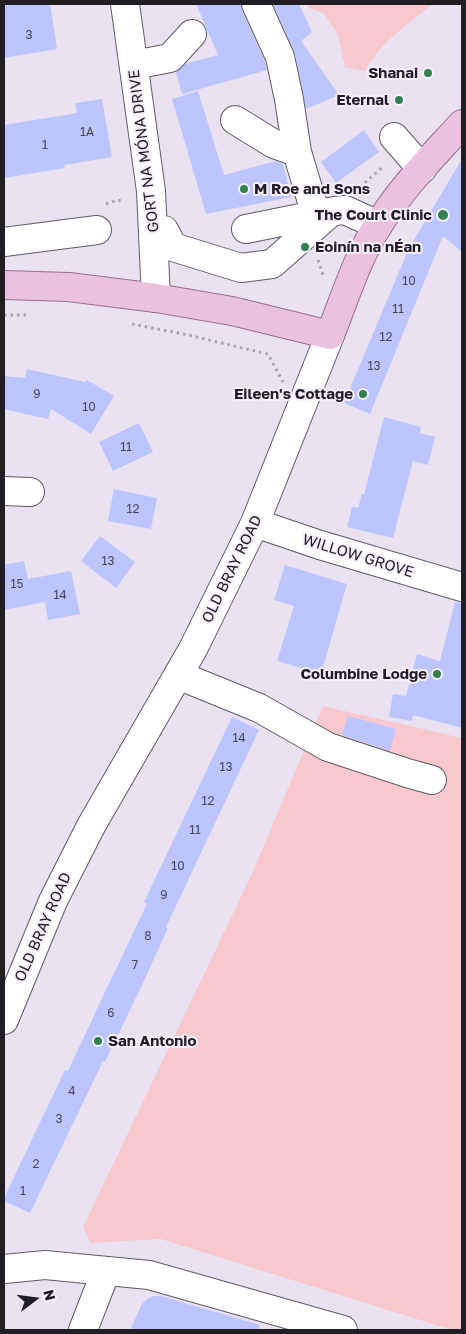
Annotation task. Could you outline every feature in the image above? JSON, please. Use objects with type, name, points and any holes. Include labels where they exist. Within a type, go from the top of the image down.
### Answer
[{"type":"main road","name":"OLD BRAY ROAD","points":[[330,336],[361,260],[378,225],[397,198],[462,124]]},
{"type":"main road","points":[[4,285],[69,287],[156,298],[232,311],[330,336]]},
{"type":"street","name":"GORT NA MÓNA DRIVE","points":[[126,4],[151,191],[156,298]]},
{"type":"street","points":[[256,4],[280,57],[290,99],[297,152],[323,213]]},
{"type":"street","points":[[134,65],[170,58],[192,34]]},
{"type":"street","points":[[235,120],[274,144],[297,152]]},
{"type":"street","points":[[399,143],[422,168]]},
{"type":"street","points":[[246,229],[345,210],[378,225]]},
{"type":"street","points":[[164,230],[173,248],[240,268],[272,264],[323,213]]},
{"type":"street","points":[[4,242],[97,230]]},
{"type":"street","name":"OLD BRAY ROAD","points":[[4,1020],[57,893],[91,826],[178,675],[255,523],[330,336]]},
{"type":"street","points":[[4,491],[30,492]]},
{"type":"street","name":"WILLOW GROVE","points":[[255,523],[320,545],[462,587]]},
{"type":"street","points":[[178,675],[259,708],[328,747],[432,780]]},
{"type":"street","points":[[4,1269],[45,1265],[150,1275],[344,1330]]},
{"type":"street","points":[[82,1330],[106,1271]]},
{"type":"path","points":[[323,213],[399,143]]},
{"type":"path","points":[[4,315],[35,315]]},
{"type":"path","points":[[130,324],[188,335],[268,354],[285,387]]},
{"type":"shaded area","points":[[308,4],[432,4],[378,51],[365,71],[345,67],[338,35],[324,13],[309,8]]},
{"type":"shaded area","points":[[323,706],[462,738],[462,1330],[452,1330],[161,1239],[91,1243],[83,1227],[250,878]]},
{"type":"building","points":[[4,4],[50,4],[57,49],[4,58]]},
{"type":"building","points":[[196,4],[241,4],[267,70],[182,94],[176,72],[185,64],[218,55]]},
{"type":"building","points":[[273,4],[299,4],[312,32],[301,41],[339,95],[306,109],[295,54]]},
{"type":"building","points":[[198,91],[224,175],[276,161],[283,164],[291,197],[206,214],[172,99]]},
{"type":"building","points":[[102,99],[112,157],[64,165],[65,168],[4,178],[4,125],[77,113],[75,103]]},
{"type":"building","points":[[364,130],[379,152],[336,183],[321,162]]},
{"type":"building","points":[[462,159],[462,252],[443,236],[370,414],[344,403],[408,250]]},
{"type":"building","points":[[27,369],[85,382],[87,380],[114,396],[91,434],[51,409],[48,419],[4,409],[4,376],[25,378]]},
{"type":"building","points":[[384,417],[421,427],[420,433],[435,437],[428,465],[413,461],[393,538],[347,527],[352,507],[358,508],[362,494],[364,494]]},
{"type":"building","points":[[139,423],[153,452],[113,471],[99,442]]},
{"type":"building","points":[[114,489],[157,498],[151,529],[108,521]]},
{"type":"building","points":[[100,536],[135,562],[116,588],[81,561]]},
{"type":"building","points":[[24,561],[28,579],[71,571],[80,614],[48,620],[45,602],[4,610],[4,565]]},
{"type":"building","points":[[285,565],[347,584],[321,674],[277,661],[294,606],[274,600]]},
{"type":"building","name":"Columbine Lodge","points":[[455,602],[462,603],[462,728],[413,715],[412,721],[389,717],[393,694],[406,696],[417,654],[440,661]]},
{"type":"building","points":[[348,716],[396,729],[390,751],[342,735]]},
{"type":"building","points":[[232,717],[259,730],[166,927],[168,928],[142,985],[30,1213],[4,1201],[4,1198],[65,1070],[68,1071],[147,904],[144,902]]},
{"type":"building","points":[[154,1296],[161,1296],[260,1325],[259,1330],[130,1330],[142,1304]]},
{"type":"place","name":"Shanai","points":[[428,73]]},
{"type":"place","name":"Eternal","points":[[399,100]]},
{"type":"place","name":"M Roe and Sons","points":[[244,189]]},
{"type":"place","name":"The Court Clinic","points":[[443,215]]},
{"type":"place","name":"Eoinín na nÉan","points":[[305,247]]},
{"type":"place","name":"Eileen's Cottage","points":[[363,394]]},
{"type":"place","name":"Columbine Lodge","points":[[437,674]]},
{"type":"place","name":"San Antonio","points":[[98,1041]]}]
